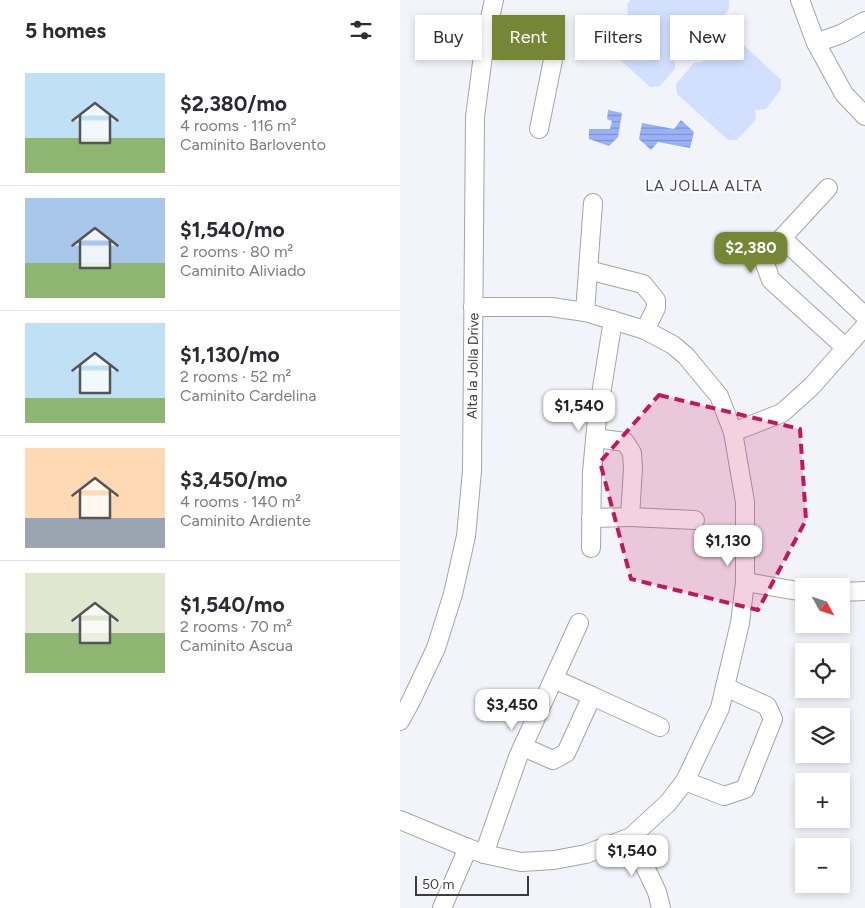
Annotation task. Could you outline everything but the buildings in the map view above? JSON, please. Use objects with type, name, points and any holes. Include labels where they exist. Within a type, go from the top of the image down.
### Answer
[{"type":"street","name":"Alta la Jolla Drive","points":[[400,721],[436,648],[453,594],[466,536],[472,471],[475,117],[485,40],[494,0]]},
{"type":"street","points":[[800,0],[816,43],[844,94],[865,116]]},
{"type":"street","points":[[816,43],[841,34],[865,21]]},
{"type":"street","points":[[539,129],[553,60]]},
{"type":"street","points":[[828,188],[769,252],[765,264],[771,280],[846,348]]},
{"type":"street","points":[[585,312],[593,203]]},
{"type":"street","points":[[782,238],[865,316]]},
{"type":"street","points":[[588,270],[643,284],[656,300],[656,308],[645,330]]},
{"type":"street","points":[[400,820],[476,851],[521,862],[554,860],[586,854],[631,837],[668,803],[685,781],[720,708],[740,623],[745,582],[745,502],[733,432],[719,396],[686,356],[673,345],[645,330],[585,312],[551,307],[473,307]]},
{"type":"street","points":[[590,548],[592,472],[597,419],[614,320]]},
{"type":"street","points":[[733,432],[782,413],[812,386],[865,326]]},
{"type":"street","points":[[595,438],[625,442],[632,453],[630,517]]},
{"type":"street","points":[[591,518],[630,517],[695,520]]},
{"type":"street","points":[[745,582],[795,590]]},
{"type":"street","points":[[850,592],[865,591]]},
{"type":"street","points":[[442,908],[476,851],[579,623]]},
{"type":"street","points":[[554,679],[660,727]]},
{"type":"street","points":[[685,781],[724,796],[745,789],[773,719],[767,706],[725,686]]},
{"type":"street","points":[[523,746],[554,760],[566,753],[592,696]]},
{"type":"street","points":[[631,837],[657,892],[661,908]]},
{"type":"highlighted area","points":[[659,395],[800,429],[806,520],[758,610],[631,579],[600,462]]},
{"type":"shaded area","points":[[631,0],[729,0],[729,9],[724,15],[670,15],[670,60],[675,60],[675,69],[660,86],[650,87],[621,60],[660,60],[660,15],[628,15],[627,4]]},
{"type":"shaded area","points":[[744,45],[781,80],[781,89],[766,109],[755,110],[756,119],[737,140],[728,140],[677,94],[676,84],[694,63],[703,62],[703,60],[744,60]]},
{"type":"water","points":[[608,110],[622,113],[618,137],[609,146],[589,139],[589,129],[610,129],[612,121],[607,119]]},
{"type":"water","points":[[681,120],[694,132],[690,148],[658,142],[651,150],[639,139],[642,123],[674,129]]},
{"type":"district","name":"LA JOLLA ALTA","points":[[704,186]]}]
